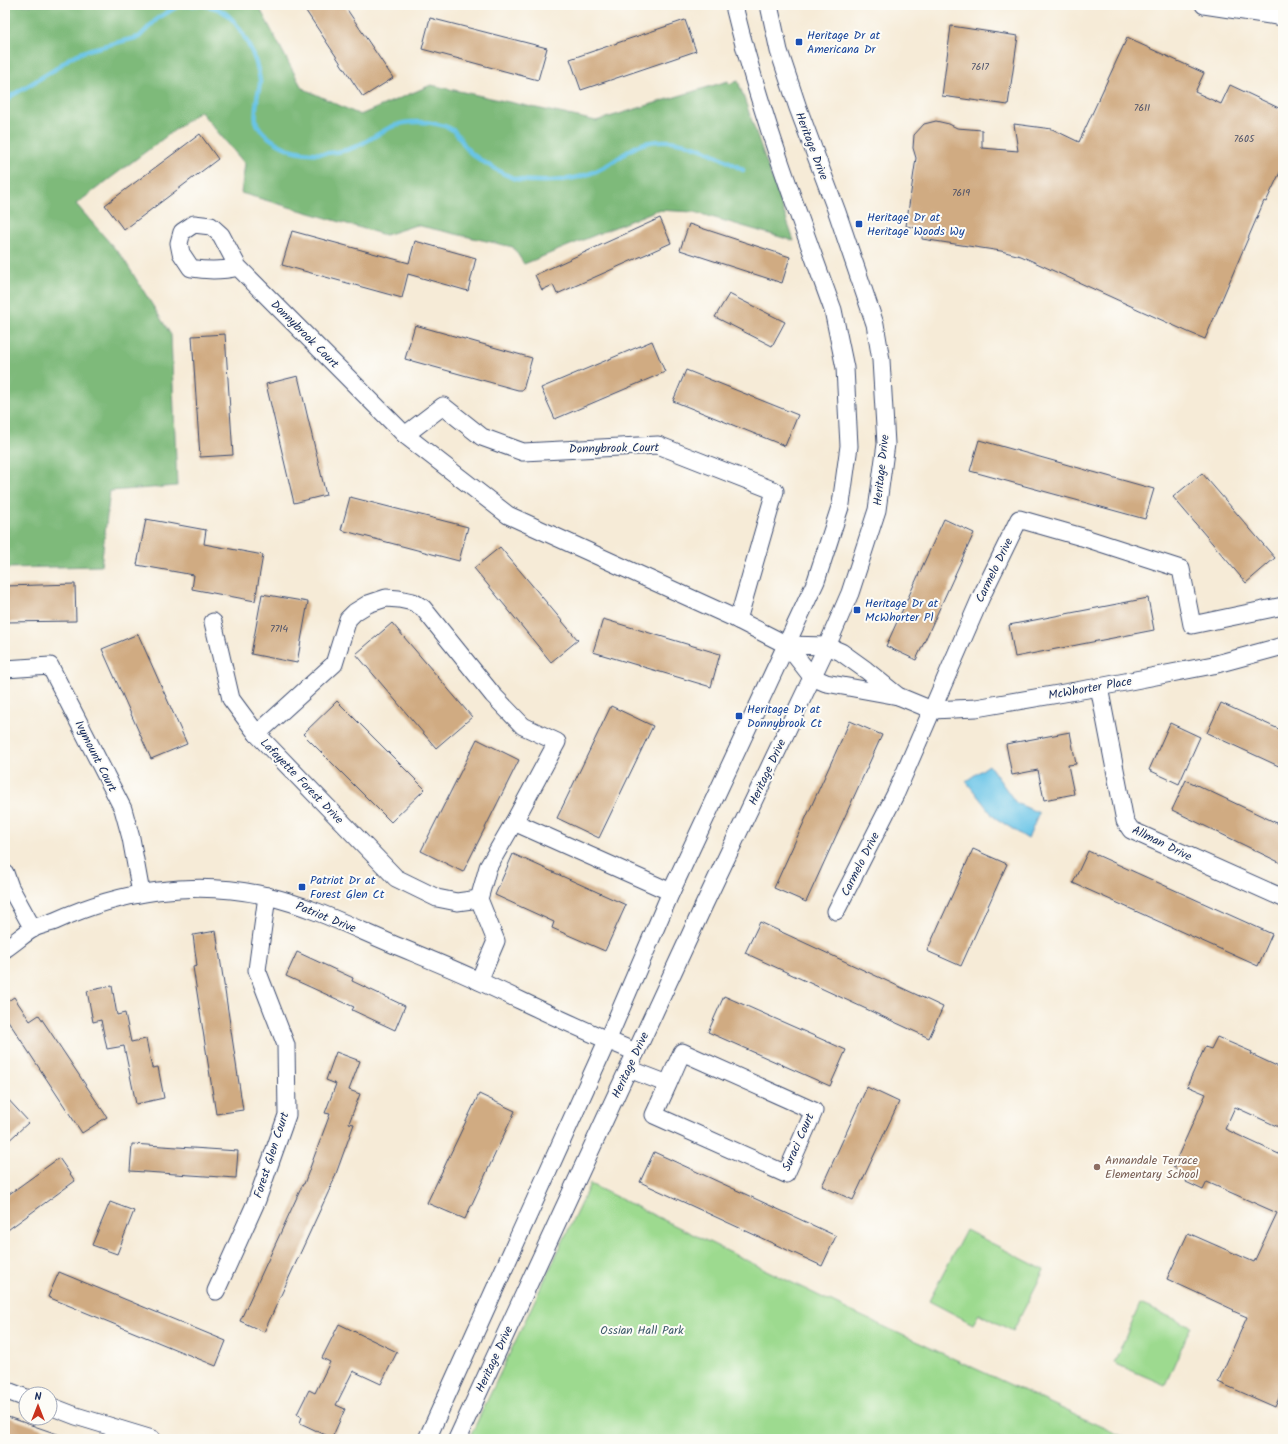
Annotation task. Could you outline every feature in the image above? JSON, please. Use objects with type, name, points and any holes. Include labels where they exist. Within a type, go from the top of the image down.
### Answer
[{"type":"street","points":[[725,5],[742,40]]},
{"type":"street","points":[[428,1439],[607,1041],[671,892],[816,581],[841,504],[849,446],[844,368],[833,310],[768,128],[742,40],[735,5]]},
{"type":"street","name":"Heritage Drive","points":[[457,1439],[636,1052],[827,646],[850,593],[877,510],[886,444],[881,360],[875,324],[779,51],[769,5]]},
{"type":"street","points":[[1204,5],[1283,17]]},
{"type":"street","name":"Donnybrook Court","points":[[238,267],[405,435],[508,515],[738,620],[787,645]]},
{"type":"street","name":"Donnybrook Court","points":[[405,435],[443,406],[482,437],[524,452],[658,445],[775,491],[738,620]]},
{"type":"street","name":"Carmelo Drive","points":[[836,912],[896,793],[981,597],[1019,520],[1082,537],[1181,569],[1192,626],[1283,606]]},
{"type":"street","name":"Lafayette Forest Drive","points":[[386,598],[413,602],[423,608],[494,695],[524,726],[557,742],[514,822],[488,867],[479,899],[457,902],[437,898],[396,878],[257,734],[334,664],[348,619],[355,612],[368,604],[386,598]]},
{"type":"street","points":[[213,622],[231,699],[257,734]]},
{"type":"street","points":[[787,645],[812,677]]},
{"type":"street","name":"McWhorter Place","points":[[787,645],[827,646],[841,652],[898,696]]},
{"type":"street","name":"McWhorter Place","points":[[812,677],[826,683],[898,696],[932,710],[976,708],[1213,665],[1283,646]]},
{"type":"street","name":"Ivymount Court","points":[[5,670],[50,666],[124,809],[141,893]]},
{"type":"street","name":"Allman Drive","points":[[1099,686],[1125,821],[1131,830],[1283,898]]},
{"type":"street","points":[[514,822],[671,892]]},
{"type":"street","points":[[7,883],[33,929]]},
{"type":"street","name":"Patriot Drive","points":[[5,949],[33,929],[75,911],[105,901],[141,893],[171,889],[205,888],[238,890],[267,896],[302,906],[479,981],[607,1041],[636,1052]]},
{"type":"street","name":"Forest Glen Court","points":[[216,1292],[257,1200],[287,1115],[286,1045],[258,970],[267,896]]},
{"type":"street","points":[[479,899],[496,941],[479,981]]},
{"type":"street","name":"Suraci Court","points":[[682,1052],[814,1111],[786,1174],[654,1115],[668,1084],[682,1052]]},
{"type":"street","points":[[629,1068],[668,1084]]},
{"type":"street","points":[[5,1390],[18,1395]]},
{"type":"street","points":[[58,1409],[152,1439]]},
{"type":"green space","points":[[5,5],[258,5],[302,88],[360,115],[431,85],[596,121],[728,81],[729,84],[738,81],[794,241],[694,212],[657,210],[524,264],[513,247],[416,225],[385,235],[241,193],[245,164],[200,111],[76,204],[123,258],[171,335],[177,486],[110,491],[101,566],[5,568]]},
{"type":"green space","name":"Ossian Hall Park","points":[[590,1184],[846,1309],[1128,1439],[469,1439]]},
{"type":"green space","points":[[966,1230],[1044,1270],[1013,1331],[979,1314],[973,1324],[929,1301]]},
{"type":"green space","points":[[1140,1304],[1191,1326],[1165,1385],[1114,1363]]},
{"type":"water","points":[[989,765],[1016,803],[1039,813],[1028,839],[994,817],[966,781]]},
{"type":"building","points":[[302,5],[344,5],[393,78],[363,97]]},
{"type":"building","points":[[430,18],[547,48],[538,80],[422,49]]},
{"type":"building","points":[[685,20],[696,51],[581,90],[570,59]]},
{"type":"building","points":[[951,26],[1018,36],[1008,105],[942,96]]},
{"type":"building","points":[[1127,38],[1204,73],[1195,92],[1221,104],[1230,85],[1283,110],[1283,166],[1266,202],[1264,201],[1205,339],[1021,256],[1001,251],[922,239],[922,229],[906,226],[916,158],[913,148],[914,135],[924,124],[936,121],[949,124],[957,128],[982,130],[982,148],[1018,151],[1014,124],[1052,129],[1079,142]]},
{"type":"building","points":[[200,134],[218,159],[124,230],[105,205]]},
{"type":"building","points":[[660,218],[671,243],[557,294],[553,285],[542,290],[535,275]]},
{"type":"building","points":[[689,224],[790,257],[782,283],[680,250]]},
{"type":"building","points":[[292,231],[409,263],[415,241],[476,258],[468,291],[408,274],[402,298],[282,265]]},
{"type":"building","points":[[729,294],[785,322],[772,346],[715,317]]},
{"type":"building","points":[[415,325],[532,358],[523,390],[518,390],[405,359]]},
{"type":"building","points":[[225,334],[233,455],[200,457],[192,336]]},
{"type":"building","points":[[652,341],[665,372],[555,419],[541,388]]},
{"type":"building","points":[[686,370],[798,415],[785,446],[673,401]]},
{"type":"building","points":[[298,376],[326,495],[294,503],[266,384]]},
{"type":"building","points":[[979,440],[1154,489],[1145,519],[970,471]]},
{"type":"building","points":[[1202,473],[1275,558],[1246,583],[1173,497]]},
{"type":"building","points":[[350,497],[468,527],[459,561],[341,530]]},
{"type":"building","points":[[146,519],[206,530],[204,544],[263,555],[255,601],[192,589],[194,575],[137,565]]},
{"type":"building","points":[[944,519],[974,533],[916,660],[886,646]]},
{"type":"building","points":[[500,547],[578,640],[551,662],[474,568]]},
{"type":"building","points":[[75,584],[76,621],[5,622],[5,586]]},
{"type":"building","points":[[262,594],[308,602],[297,663],[251,654]]},
{"type":"building","points":[[1148,598],[1154,630],[1015,657],[1009,625]]},
{"type":"building","points":[[603,619],[720,654],[711,687],[593,652]]},
{"type":"building","points":[[392,623],[472,717],[436,748],[356,654]]},
{"type":"building","points":[[138,634],[187,744],[151,759],[102,649]]},
{"type":"building","points":[[337,701],[425,789],[391,822],[303,734]]},
{"type":"building","points":[[1221,703],[1283,731],[1283,768],[1207,733]]},
{"type":"building","points":[[611,706],[653,726],[599,838],[557,818]]},
{"type":"building","points":[[850,721],[882,735],[806,902],[774,888]]},
{"type":"building","points":[[1170,723],[1200,737],[1179,784],[1149,770]]},
{"type":"building","points":[[1070,732],[1076,764],[1068,765],[1074,794],[1044,800],[1038,770],[1012,775],[1006,744]]},
{"type":"building","points":[[477,739],[519,760],[463,872],[421,851]]},
{"type":"building","points":[[1186,780],[1283,826],[1283,864],[1172,810]]},
{"type":"building","points":[[973,849],[1007,864],[961,966],[927,951]]},
{"type":"building","points":[[1088,851],[1272,934],[1258,966],[1073,883]]},
{"type":"building","points":[[513,854],[626,905],[605,951],[552,928],[554,922],[495,895]]},
{"type":"building","points":[[760,922],[943,1007],[929,1038],[745,953]]},
{"type":"building","points":[[216,931],[243,1110],[216,1114],[193,967],[197,966],[193,935]]},
{"type":"building","points":[[297,952],[353,978],[352,981],[405,1006],[395,1030],[352,1010],[354,1007],[286,976]]},
{"type":"building","points":[[112,986],[117,1015],[125,1013],[131,1042],[146,1039],[152,1068],[158,1067],[164,1098],[136,1104],[124,1046],[107,1049],[101,1020],[93,1022],[87,991]]},
{"type":"building","points":[[724,996],[846,1050],[830,1086],[708,1032]]},
{"type":"building","points":[[14,997],[30,1021],[39,1015],[107,1117],[82,1133],[5,1016],[5,1003]]},
{"type":"building","points":[[1217,1037],[1252,1052],[1251,1054],[1283,1069],[1283,1129],[1235,1107],[1225,1129],[1283,1156],[1283,1389],[1275,1407],[1218,1382],[1247,1317],[1167,1279],[1188,1233],[1254,1262],[1277,1213],[1207,1182],[1203,1190],[1186,1182],[1189,1175],[1173,1167],[1206,1094],[1187,1086],[1205,1047],[1211,1049]]},
{"type":"building","points":[[336,1052],[360,1061],[349,1090],[360,1094],[349,1123],[354,1124],[333,1182],[264,1332],[240,1321],[304,1184],[330,1114],[325,1113],[336,1084],[326,1080]]},
{"type":"building","points":[[867,1087],[899,1102],[853,1200],[822,1186]]},
{"type":"building","points":[[479,1094],[515,1111],[465,1219],[427,1203]]},
{"type":"building","points":[[5,1096],[29,1122],[5,1144]]},
{"type":"building","points":[[132,1144],[238,1151],[236,1178],[130,1171]]},
{"type":"building","points":[[654,1152],[836,1236],[822,1266],[640,1182]]},
{"type":"building","points":[[59,1158],[75,1181],[5,1232],[5,1197]]},
{"type":"building","points":[[110,1202],[134,1211],[117,1254],[92,1245]]},
{"type":"building","points":[[59,1272],[226,1341],[216,1366],[48,1297]]},
{"type":"building","points":[[339,1324],[397,1352],[381,1384],[353,1371],[336,1405],[345,1409],[332,1438],[300,1423],[302,1417],[297,1414],[309,1390],[315,1393],[330,1362],[322,1358]]},
{"type":"building","points":[[5,1416],[18,1420],[18,1426],[34,1426],[66,1437],[66,1439],[5,1439]]},
{"type":"waterway","points":[[5,104],[11,96],[54,70],[71,57],[88,50],[139,37],[158,18],[178,6],[196,5]]},
{"type":"waterway","points":[[200,5],[213,7],[220,10],[227,15],[241,31],[255,61],[260,80],[257,98],[256,121],[265,134],[280,145],[289,149],[307,153],[337,152],[355,147],[396,125],[411,122],[424,122],[448,127],[457,135],[469,152],[507,175],[522,180],[554,181],[580,177],[597,171],[637,146],[655,141],[668,141],[695,146],[708,151],[743,170]]},
{"type":"place","name":"Heritage Dr at Americana Dr","points":[[799,42]]},
{"type":"place","name":"Heritage Dr at Heritage Woods Wy","points":[[859,224]]},
{"type":"place","name":"Heritage Dr at McWhorter Pl","points":[[857,610]]},
{"type":"place","name":"Heritage Dr at Donnybrook Ct","points":[[739,716]]},
{"type":"place","name":"Patriot Dr at Forest Glen Ct","points":[[302,887]]},
{"type":"place","name":"Annandale Terrace Elementary School","points":[[1097,1167]]}]
